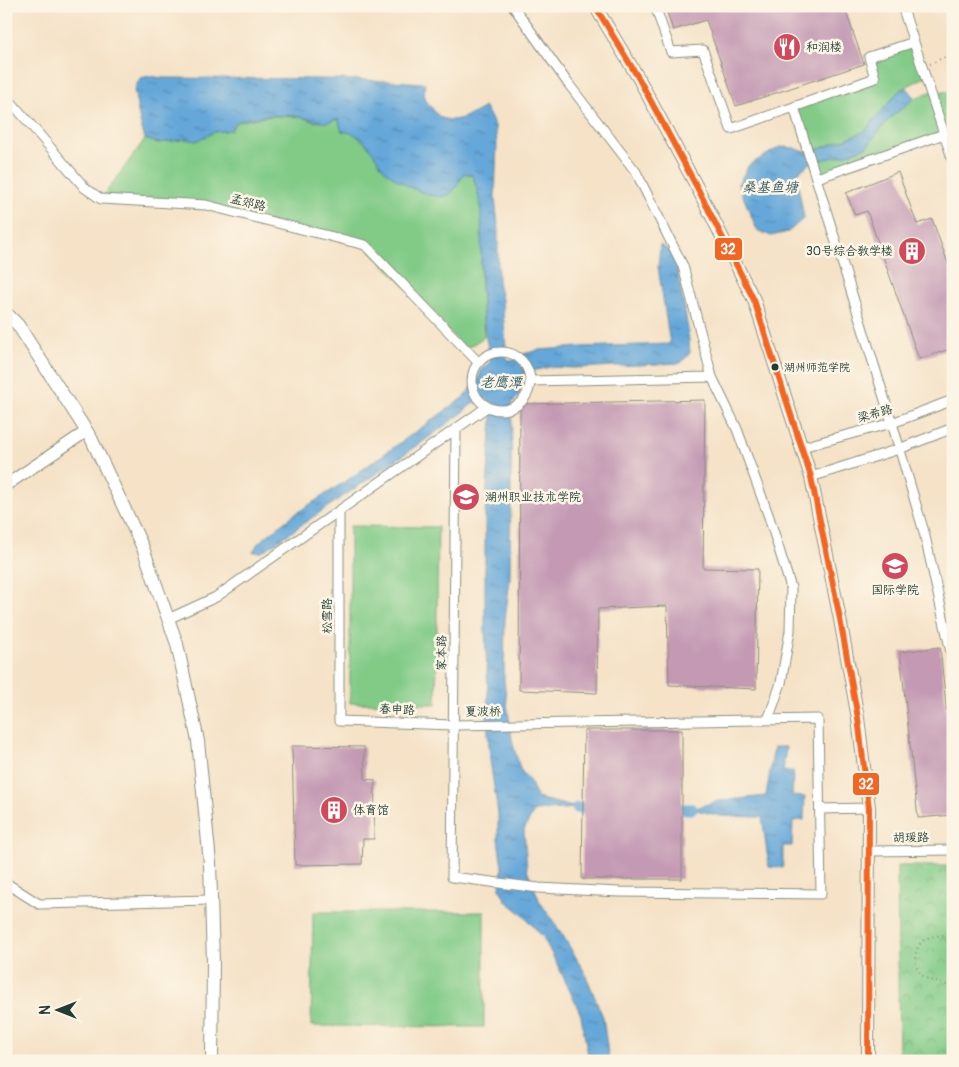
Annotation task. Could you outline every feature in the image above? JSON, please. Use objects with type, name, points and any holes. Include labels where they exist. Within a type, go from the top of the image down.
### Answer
[{"type":"main road","points":[[595,6],[644,88],[754,300],[811,477],[855,700],[869,808],[868,1061]]},
{"type":"main road","points":[[6,313],[18,325],[87,431],[144,548],[177,644],[198,741],[210,863],[213,963],[212,1061]]},
{"type":"street","points":[[513,6],[567,82],[636,172],[683,266],[712,377],[737,429],[769,517],[791,588],[790,631],[781,683],[768,720]]},
{"type":"street","points":[[655,6],[671,52],[703,50],[731,129],[875,78],[869,57],[914,42]]},
{"type":"street","points":[[902,6],[953,161]]},
{"type":"street","name":"孟郊路","points":[[6,96],[85,188],[101,199],[206,205],[365,245],[478,362]]},
{"type":"street","points":[[794,107],[924,532],[953,662]]},
{"type":"street","points":[[817,178],[944,134]]},
{"type":"street","points":[[499,351],[514,354],[530,377],[529,391],[524,400],[507,410],[486,406],[472,386],[472,374],[478,362],[487,354],[499,351]]},
{"type":"street","points":[[530,377],[712,377]]},
{"type":"street","name":"梁希路","points":[[802,447],[892,423],[953,400]]},
{"type":"street","points":[[168,619],[216,597],[486,406]]},
{"type":"street","points":[[811,477],[899,449],[953,428]]},
{"type":"street","name":"家本路","points":[[456,429],[452,877],[539,888],[619,892],[821,894],[820,809]]},
{"type":"street","points":[[6,485],[87,431]]},
{"type":"street","name":"松雪路","points":[[339,511],[339,721]]},
{"type":"street","name":"夏波桥","points":[[453,725],[818,718],[820,809]]},
{"type":"street","name":"春申路","points":[[339,721],[453,725]]},
{"type":"street","points":[[820,809],[869,808]]},
{"type":"street","name":"胡瑗路","points":[[870,851],[953,850]]},
{"type":"street","points":[[6,883],[39,904],[211,900]]},
{"type":"path","points":[[922,67],[953,53]]},
{"type":"path","points":[[953,933],[934,935],[924,940],[917,949],[915,959],[920,973],[953,988]]},
{"type":"green space","points":[[914,42],[925,77],[900,90],[864,132],[808,153],[794,107],[875,78],[869,57]]},
{"type":"green space","points":[[930,92],[953,92],[953,161],[944,135],[817,178],[812,162],[844,155],[866,147],[889,119],[913,99]]},
{"type":"green space","points":[[270,116],[302,117],[315,122],[338,118],[342,131],[354,133],[375,153],[383,168],[413,188],[433,196],[453,192],[464,173],[472,175],[481,213],[481,286],[484,337],[466,349],[365,245],[206,205],[101,199],[145,139],[158,143],[186,139],[196,141],[214,132],[231,130],[235,122]]},
{"type":"green space","points":[[350,526],[438,527],[436,704],[350,703]]},
{"type":"green space","points":[[897,866],[953,866],[953,1061],[899,1061]]},
{"type":"green space","points":[[313,912],[484,912],[484,1027],[311,1026]]},
{"type":"water","name":"老鹰潭","points":[[150,76],[162,78],[326,79],[425,83],[424,93],[426,99],[440,117],[452,120],[457,119],[485,107],[495,126],[497,142],[495,198],[498,226],[498,282],[502,300],[507,359],[512,361],[523,354],[539,350],[670,344],[658,267],[660,245],[674,253],[688,329],[690,353],[681,363],[574,368],[550,367],[523,373],[522,389],[512,403],[510,579],[505,620],[504,681],[512,740],[520,769],[531,783],[537,798],[577,808],[534,811],[524,830],[527,869],[540,902],[584,971],[603,1017],[609,1061],[589,1061],[581,1015],[543,937],[521,913],[506,901],[500,889],[502,867],[498,839],[498,814],[490,760],[485,630],[485,514],[493,404],[485,398],[474,402],[421,443],[262,552],[253,552],[258,543],[292,516],[352,477],[463,398],[478,380],[482,369],[491,361],[486,336],[481,287],[480,207],[472,175],[464,173],[454,190],[445,196],[421,192],[388,173],[363,140],[342,131],[338,119],[319,122],[301,117],[276,115],[251,118],[236,122],[231,130],[214,132],[196,141],[186,139],[158,143],[145,139],[134,90],[140,78]]},
{"type":"water","name":"桑基鱼塘","points":[[907,88],[913,95],[913,99],[889,119],[866,147],[844,155],[812,162],[796,174],[804,218],[788,232],[771,236],[757,230],[738,184],[749,165],[780,147],[794,148],[809,153],[864,132],[900,90]]},
{"type":"water","points":[[774,747],[786,747],[783,771],[793,771],[792,796],[805,797],[804,820],[793,821],[792,846],[783,846],[783,868],[769,867],[762,817],[721,816],[692,809],[718,801],[766,796]]},
{"type":"building","name":"和润楼","points":[[665,6],[844,6],[864,64],[736,106],[706,20],[673,30]]},
{"type":"building","name":"30号综合教学楼","points":[[898,172],[917,224],[932,219],[953,277],[953,348],[919,359],[867,211],[855,215],[846,193]]},
{"type":"building","points":[[705,400],[703,568],[758,569],[756,689],[669,685],[667,606],[598,609],[597,693],[519,690],[520,404]]},
{"type":"building","points":[[940,647],[953,773],[953,815],[918,818],[900,652]]},
{"type":"building","points":[[584,730],[682,730],[682,879],[582,879]]},
{"type":"building","name":"体育馆","points":[[292,746],[364,747],[365,779],[375,780],[374,839],[363,839],[362,864],[295,865]]},
{"type":"waterway","points":[[685,809],[692,809]]},
{"type":"transit line","name":"32","points":[[595,6],[639,79],[699,191],[754,300],[811,477],[858,718],[869,808],[868,1061]]},
{"type":"place","name":"和润楼","points":[[787,47]]},
{"type":"place","name":"30号综合教学楼","points":[[912,251]]},
{"type":"place","name":"湖州师范学院","points":[[775,367]]},
{"type":"place","name":"湖州职业技术学院","points":[[466,497]]},
{"type":"place","name":"国际学院","points":[[895,566]]},
{"type":"place","name":"体育馆","points":[[334,810]]}]
